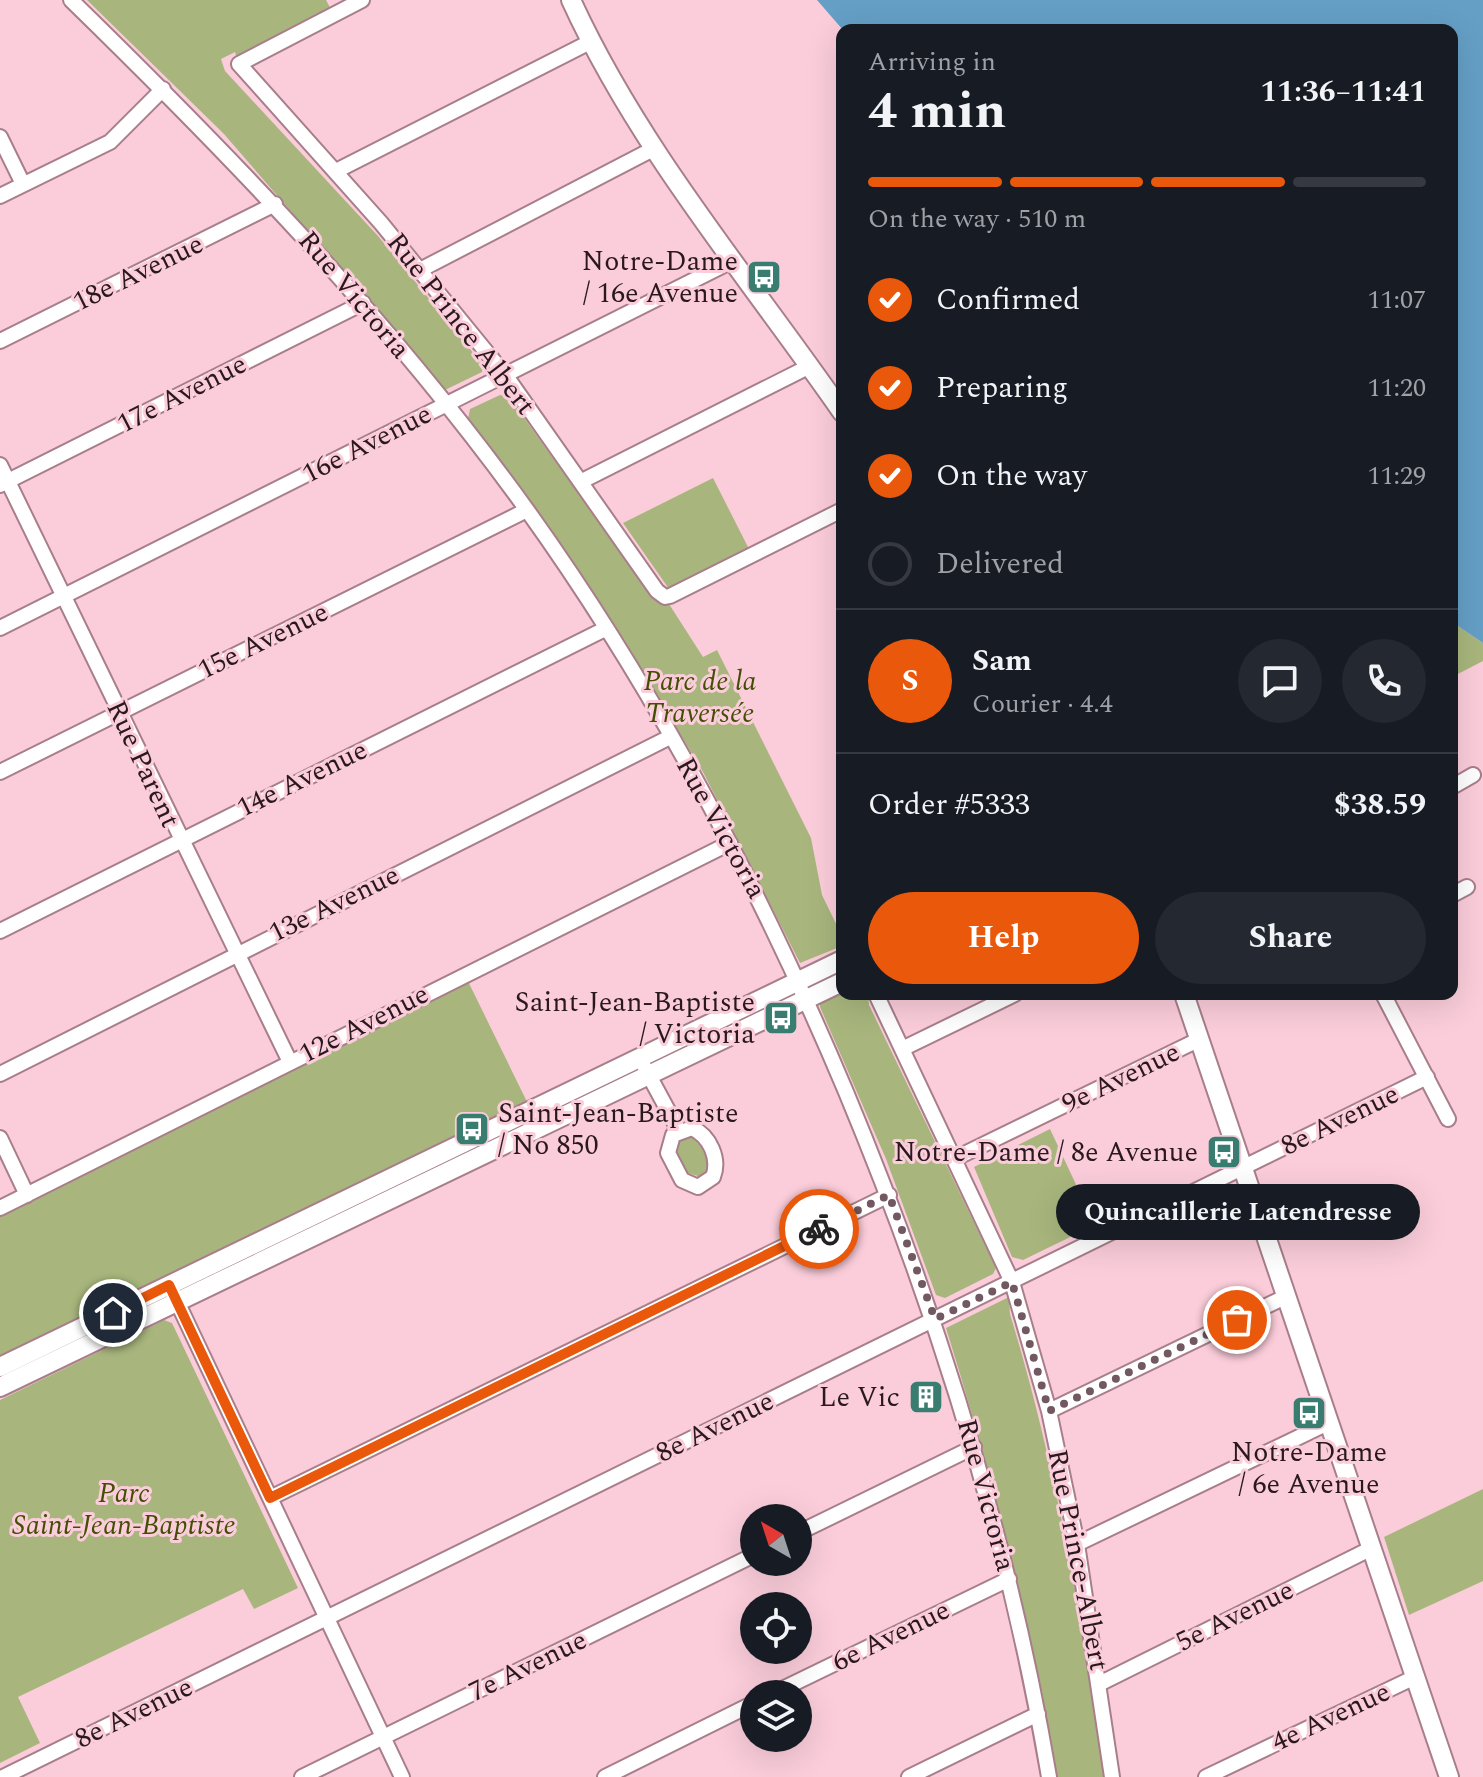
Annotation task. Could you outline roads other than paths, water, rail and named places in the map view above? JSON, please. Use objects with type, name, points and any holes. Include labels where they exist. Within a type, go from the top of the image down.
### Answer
[{"type":"main road","points":[[571,0],[590,42],[655,148],[836,403]]},
{"type":"main road","points":[[0,1387],[173,1294],[572,1090],[836,963]]},
{"type":"main road","points":[[0,1367],[173,1294],[579,1108],[836,985]]},
{"type":"main road","points":[[1186,1000],[1449,1777]]},
{"type":"main road","points":[[572,1090],[579,1108]]},
{"type":"street","name":"Rue Victoria","points":[[71,0],[275,204],[363,303],[445,405],[527,510],[605,629],[730,843],[799,981],[889,1195],[935,1319],[974,1447],[1009,1579],[1049,1777]]},
{"type":"street","name":"Rue Prince Albert","points":[[362,0],[239,64],[336,171],[506,376],[657,591],[665,597],[836,513]]},
{"type":"street","points":[[336,171],[590,42]]},
{"type":"street","points":[[0,196],[110,142],[163,89]]},
{"type":"street","points":[[0,137],[23,184]]},
{"type":"street","points":[[420,270],[655,148]]},
{"type":"street","name":"18e Avenue","points":[[0,341],[275,204]]},
{"type":"street","name":"16e Avenue","points":[[0,628],[734,260]]},
{"type":"street","name":"17e Avenue","points":[[4,483],[363,303]]},
{"type":"street","points":[[582,481],[810,366]]},
{"type":"street","name":"Rue Parent","points":[[0,465],[4,483],[290,1062]]},
{"type":"street","name":"15e Avenue","points":[[0,772],[527,510]]},
{"type":"street","name":"14e Avenue","points":[[0,931],[605,629]]},
{"type":"street","name":"13e Avenue","points":[[0,1074],[235,953],[670,737]]},
{"type":"street","points":[[1458,784],[1473,775]]},
{"type":"street","name":"12e Avenue","points":[[0,1208],[730,843]]},
{"type":"street","points":[[1458,892],[1467,887]]},
{"type":"street","name":"Rue Prince-Albert","points":[[879,1000],[1012,1282],[1049,1411],[1077,1544],[1101,1683],[1112,1777]]},
{"type":"street","points":[[904,1048],[1003,1000]]},
{"type":"street","points":[[1386,1000],[1448,1119]]},
{"type":"street","name":"9e Avenue","points":[[956,1158],[1200,1039]]},
{"type":"street","points":[[639,1057],[679,1131]]},
{"type":"street","name":"8e Avenue","points":[[3,1777],[1427,1077]]},
{"type":"street","points":[[0,1138],[27,1195]]},
{"type":"street","points":[[270,1498],[889,1195]]},
{"type":"street","points":[[173,1294],[402,1777]]},
{"type":"street","points":[[1049,1411],[1285,1297]]},
{"type":"street","points":[[1077,1544],[1328,1423]]},
{"type":"street","points":[[812,1526],[974,1447]]},
{"type":"street","name":"5e Avenue","points":[[1101,1683],[1370,1549]]},
{"type":"street","name":"7e Avenue","points":[[302,1777],[740,1562]]},
{"type":"street","name":"6e Avenue","points":[[801,1680],[1009,1579]]},
{"type":"street","name":"4e Avenue","points":[[1206,1777],[1413,1678]]},
{"type":"street","points":[[605,1777],[740,1710]]},
{"type":"street","points":[[909,1777],[1038,1714]]},
{"type":"water","points":[[817,0],[1483,0],[1483,643],[1458,626],[1458,24],[838,24]]},
{"type":"place","name":"Notre-Dame / 16e Avenue","points":[[764,277]]},
{"type":"place","name":"Saint-Jean-Baptiste / Victoria","points":[[781,1018]]},
{"type":"place","name":"Saint-Jean-Baptiste / No 850","points":[[472,1129]]},
{"type":"place","name":"Notre-Dame / 8e Avenue","points":[[1224,1152]]},
{"type":"place","name":"Quincaillerie Latendresse","points":[[1237,1320]]},
{"type":"place","name":"Le Vic","points":[[926,1397]]},
{"type":"place","name":"Notre-Dame / 6e Avenue","points":[[1309,1413]]},
{"type":"park label","name":"Parc de la Traversée","points":[[700,697]]},
{"type":"park label","name":"Parc Saint-Jean-Baptiste","points":[[124,1509]]}]
